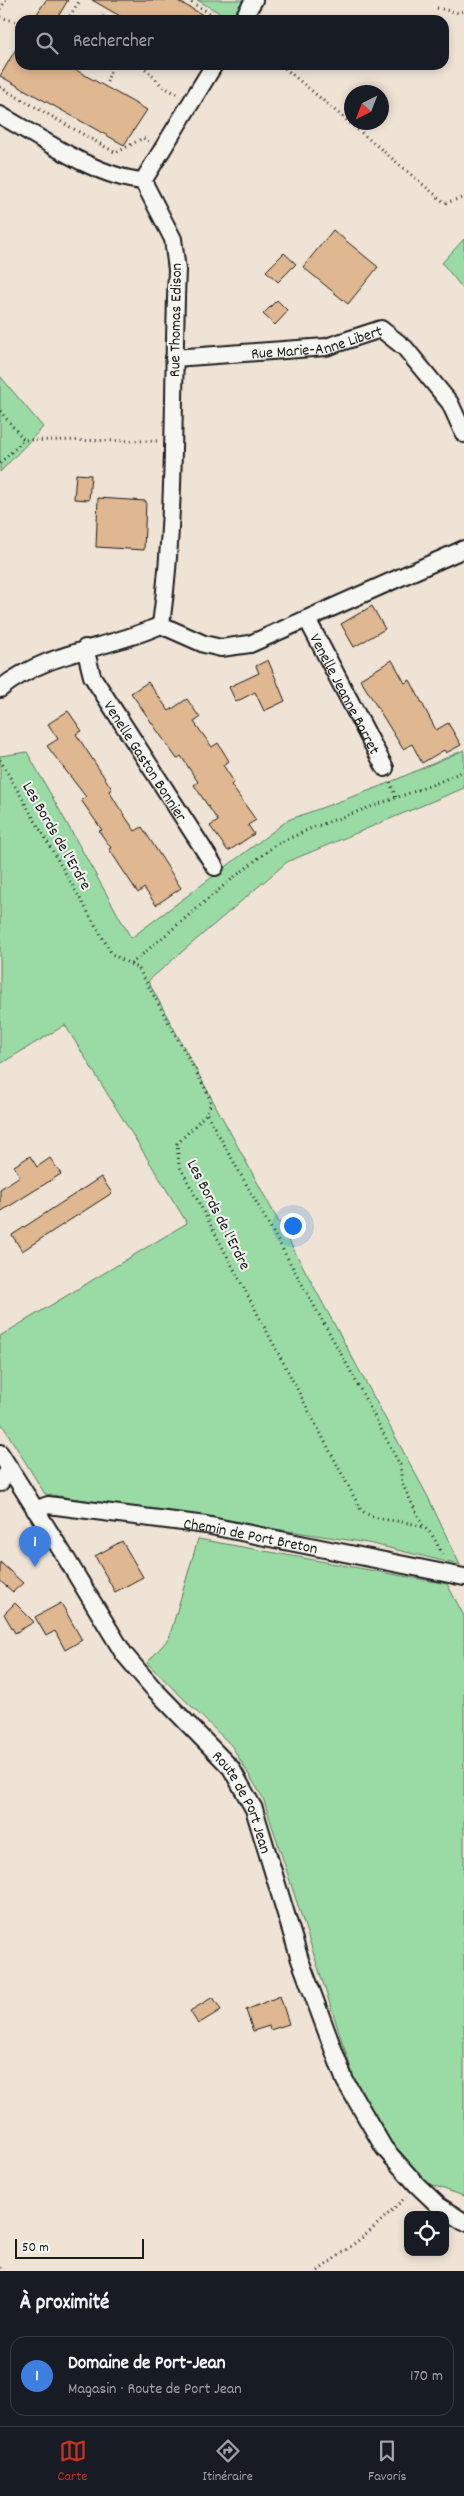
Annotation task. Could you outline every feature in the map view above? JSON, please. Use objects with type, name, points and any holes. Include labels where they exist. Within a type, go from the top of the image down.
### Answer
[{"type":"street","points":[[245,15],[254,0]]},
{"type":"street","points":[[0,115],[104,172],[124,179],[143,181],[211,70]]},
{"type":"street","name":"Rue Thomas Edison","points":[[143,181],[173,239],[177,270],[170,538],[166,588],[160,625]]},
{"type":"street","name":"Rue Marie-Anne Libert","points":[[174,358],[326,347],[381,329],[405,348],[450,403],[464,434]]},
{"type":"street","points":[[0,689],[16,676],[85,648],[140,635],[160,625],[204,644],[221,648],[250,644],[464,549]]},
{"type":"street","name":"Venelle Jeanne Barret","points":[[307,619],[385,768]]},
{"type":"street","name":"Venelle Gaston Bonnier","points":[[85,648],[92,676],[215,868]]},
{"type":"street","name":"Route de Port Jean","points":[[0,1453],[124,1654],[153,1688],[231,1768],[254,1809],[300,1960],[345,2081],[384,2148],[416,2185],[439,2206],[464,2222]]},
{"type":"street","points":[[0,1483],[10,1469]]},
{"type":"street","name":"Chemin de Port Breton","points":[[35,1510],[48,1505],[206,1525],[459,1576]]},
{"type":"path","points":[[0,9],[6,0]]},
{"type":"path","points":[[189,1],[213,15]]},
{"type":"path","points":[[70,15],[78,2]]},
{"type":"path","points":[[437,8],[459,13],[464,11]]},
{"type":"path","points":[[0,17],[15,21]]},
{"type":"path","points":[[107,82],[111,70]]},
{"type":"path","points":[[147,70],[162,86],[191,102]]},
{"type":"path","points":[[287,70],[445,203],[464,197]]},
{"type":"path","points":[[0,87],[116,153],[143,138],[161,150]]},
{"type":"path","points":[[0,411],[24,440]]},
{"type":"path","points":[[0,462],[24,440],[173,441]]},
{"type":"path","name":"Les Bords de l'Erdre","points":[[0,760],[112,954],[139,969],[207,1092],[211,1103],[206,1114],[177,1144],[179,1165],[361,1510],[371,1517],[423,1527]]},
{"type":"path","points":[[131,964],[226,883],[275,846],[314,827],[432,785],[464,771]]},
{"type":"path","points":[[206,1114],[400,1465],[402,1483],[423,1527],[431,1534],[459,1576]]},
{"type":"path","points":[[318,2271],[367,2234],[416,2185]]},
{"type":"path","points":[[0,2268],[3,2271]]},
{"type":"green space","points":[[197,0],[244,0],[235,15],[223,15]]},
{"type":"green space","points":[[464,239],[464,290],[442,263]]},
{"type":"green space","points":[[0,376],[43,427],[0,472]]},
{"type":"green space","points":[[464,750],[464,788],[287,862],[148,981],[428,1497],[460,1565],[368,1543],[45,1494],[0,1421],[0,1336],[187,1223],[65,1025],[0,1064],[0,756],[27,752],[131,938],[288,820],[379,787]]},
{"type":"green space","points":[[198,1539],[447,1584],[464,1616],[464,2196],[426,2183],[395,2151],[354,2078],[263,1798],[231,1745],[147,1663],[169,1638]]},
{"type":"building","points":[[46,0],[68,0],[59,15],[36,15]]},
{"type":"building","points":[[92,0],[176,0],[203,15],[118,15]]},
{"type":"building","points":[[15,50],[15,70],[76,70],[147,110],[124,145],[0,76]]},
{"type":"building","points":[[333,230],[378,267],[348,304],[303,267]]},
{"type":"building","points":[[284,253],[296,264],[278,282],[266,271]]},
{"type":"building","points":[[277,300],[288,311],[275,325],[263,314]]},
{"type":"building","points":[[76,474],[91,475],[89,500],[74,499]]},
{"type":"building","points":[[98,498],[146,501],[144,550],[96,547]]},
{"type":"building","points":[[372,606],[385,629],[354,647],[341,624]]},
{"type":"building","points":[[268,660],[285,701],[264,711],[255,692],[236,702],[229,687],[259,673],[256,666]]},
{"type":"building","points":[[392,660],[405,683],[410,680],[436,730],[448,723],[461,745],[446,753],[444,750],[422,763],[412,744],[403,749],[360,679]]},
{"type":"building","points":[[148,682],[169,711],[187,699],[200,718],[194,722],[212,747],[218,743],[229,761],[223,765],[234,782],[231,785],[256,820],[248,825],[254,834],[228,851],[210,826],[218,821],[194,785],[198,782],[181,756],[177,759],[131,693]]},
{"type":"building","points":[[68,711],[82,731],[76,734],[112,789],[109,791],[118,806],[135,831],[142,827],[181,888],[156,905],[144,888],[138,893],[109,849],[111,848],[99,831],[102,830],[81,800],[86,797],[47,746],[58,739],[48,724]]},
{"type":"building","points":[[30,1156],[37,1167],[50,1158],[61,1174],[0,1212],[0,1189],[20,1176],[14,1166]]},
{"type":"building","points":[[101,1177],[112,1193],[22,1251],[12,1235]]},
{"type":"building","points":[[122,1541],[143,1577],[115,1592],[95,1556]]},
{"type":"building","points":[[0,1562],[23,1583],[13,1592],[0,1581]]},
{"type":"building","points":[[15,1603],[34,1622],[15,1633],[4,1614]]},
{"type":"building","points":[[61,1603],[82,1640],[65,1650],[55,1631],[46,1636],[35,1617]]},
{"type":"building","points":[[280,1996],[289,2024],[270,2030],[269,2026],[253,2031],[246,2010]]},
{"type":"building","points":[[213,1997],[221,2010],[198,2024],[190,2011]]},
{"type":"place","name":"Domaine de Port-Jean","points":[[35,1567]]}]
